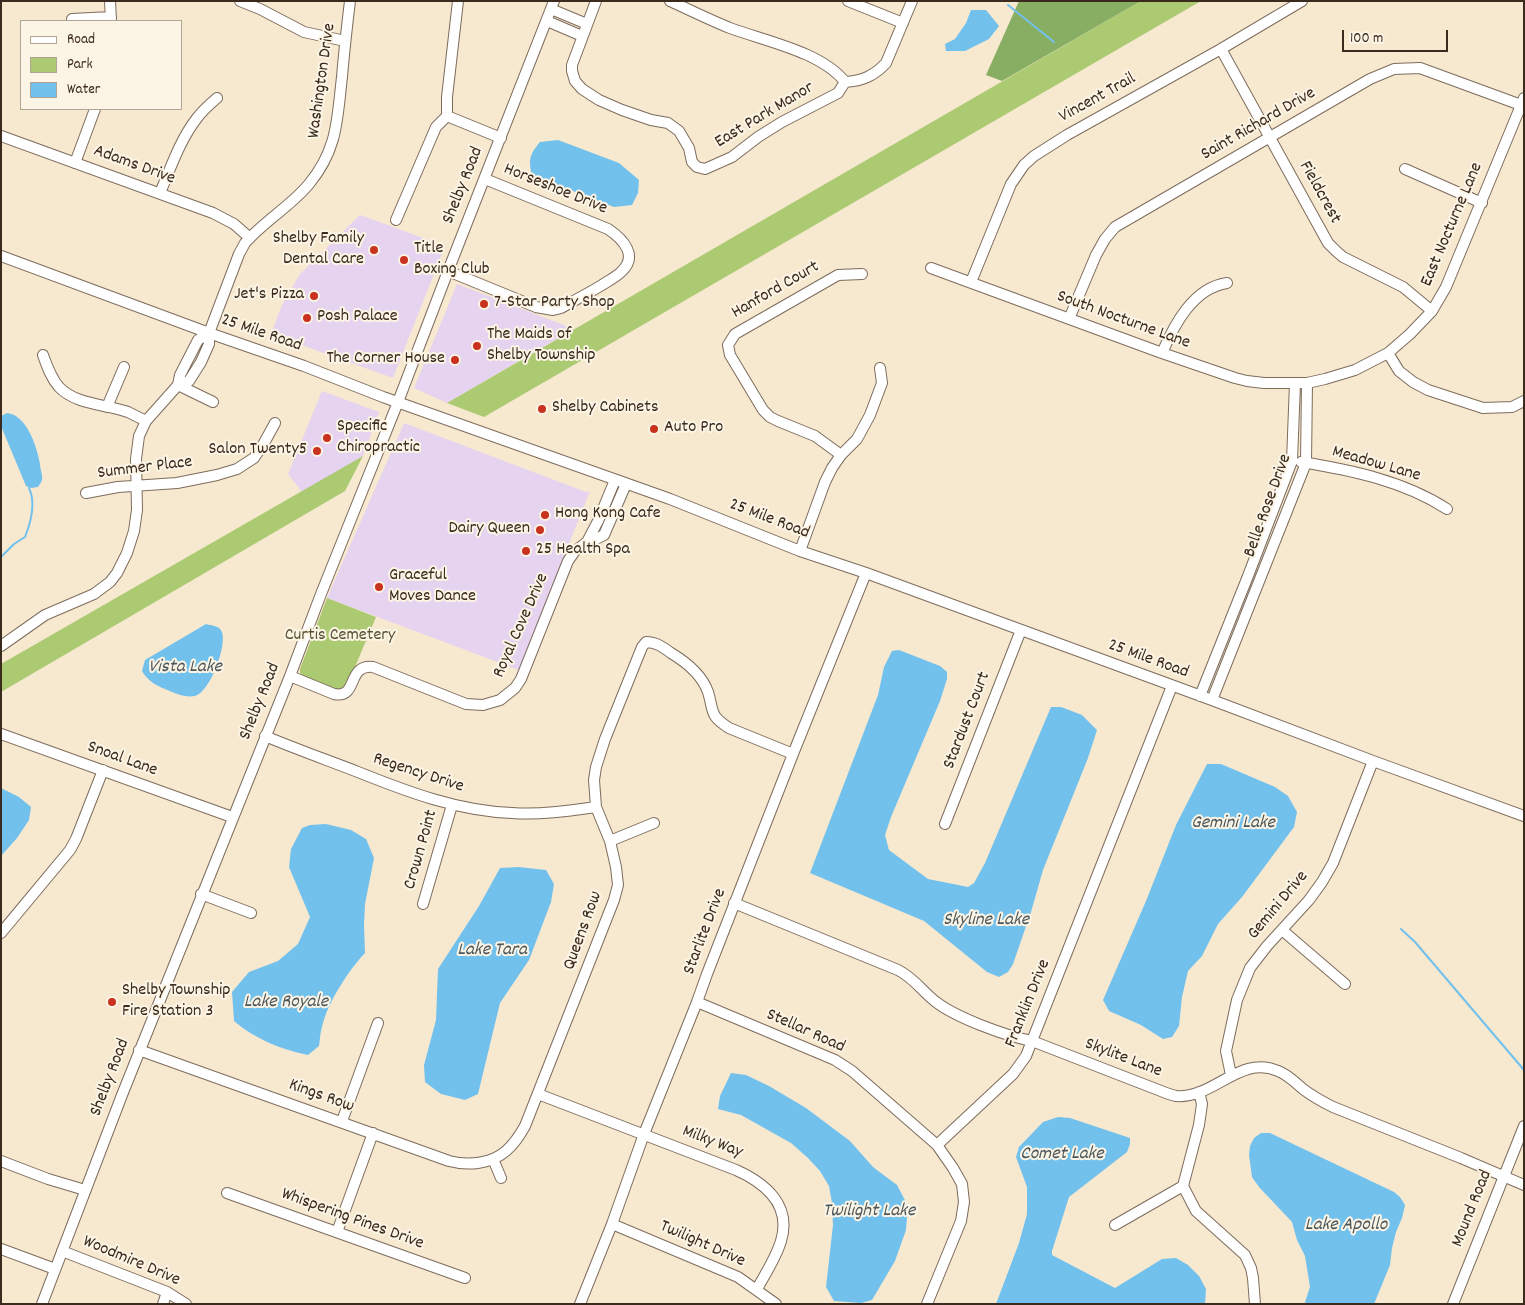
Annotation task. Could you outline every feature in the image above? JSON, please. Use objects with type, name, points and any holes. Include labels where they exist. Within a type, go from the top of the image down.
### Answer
[{"type":"street","points":[[72,19],[111,19],[110,1]]},
{"type":"street","points":[[240,1],[260,9],[304,32],[346,41]]},
{"type":"street","name":"Washington Drive","points":[[146,421],[178,385],[189,381],[201,362],[209,344],[209,333],[239,254],[250,238],[307,186],[321,168],[327,156],[338,122],[350,1]]},
{"type":"street","points":[[396,220],[436,127],[447,116],[447,97],[458,1]]},
{"type":"street","points":[[547,21],[582,36],[596,1]]},
{"type":"street","points":[[670,1],[730,28],[806,55],[827,66],[845,82],[856,82],[866,79],[886,63],[912,1]]},
{"type":"street","points":[[848,1],[903,23]]},
{"type":"street","name":"Vincent Trail","points":[[971,282],[1012,184],[1021,169],[1034,156],[1067,135],[1221,49],[1302,1]]},
{"type":"street","points":[[553,5],[587,24]]},
{"type":"street","name":"Shelby Road","points":[[42,1304],[139,1050],[290,676],[553,5]]},
{"type":"street","name":"East Park Manor","points":[[582,36],[572,65],[575,82],[599,100],[651,120],[668,123],[679,130],[689,148],[692,162],[697,167],[705,169],[732,156],[782,122],[838,93],[845,82]]},
{"type":"street","name":"Fieldcrest","points":[[1221,49],[1320,229],[1336,251],[1350,262],[1403,286],[1432,311]]},
{"type":"street","name":"Saint Richard Drive","points":[[1070,319],[1096,255],[1104,239],[1115,227],[1370,79],[1394,68],[1420,68],[1522,102]]},
{"type":"street","points":[[160,193],[190,128],[217,98]]},
{"type":"street","name":"East Nocturne Lane","points":[[1307,383],[1355,370],[1388,353],[1432,311],[1446,287],[1522,102]]},
{"type":"street","points":[[75,163],[95,110]]},
{"type":"street","points":[[447,116],[500,138]]},
{"type":"street","name":"Adams Drive","points":[[1,136],[213,213],[234,224],[250,238]]},
{"type":"street","points":[[1405,169],[1482,203]]},
{"type":"street","name":"Horseshoe Drive","points":[[448,271],[528,304],[553,310],[576,300],[625,268],[628,260],[628,249],[616,234],[608,229],[485,179]]},
{"type":"street","name":"25 Mile Road","points":[[1,256],[398,402],[670,499],[800,551],[866,573],[1524,816]]},
{"type":"street","name":"South Nocturne Lane","points":[[931,268],[1162,353],[1247,381],[1307,383]]},
{"type":"street","name":"Hanford Court","points":[[841,455],[815,436],[770,417],[756,400],[730,354],[728,345],[735,334],[838,275],[862,274]]},
{"type":"street","points":[[1162,353],[1174,326],[1189,306],[1208,289],[1217,284],[1227,283]]},
{"type":"street","points":[[1388,353],[1399,371],[1413,382],[1428,390],[1483,408],[1512,407],[1524,401]]},
{"type":"street","points":[[1,646],[45,615],[102,589],[117,573],[134,531],[137,510],[137,448],[139,436],[146,421],[127,412],[69,396],[51,376],[43,355]]},
{"type":"street","points":[[107,407],[124,367]]},
{"type":"street","points":[[800,551],[825,482],[841,455],[857,439],[870,415],[882,383],[880,368]]},
{"type":"street","name":"Belle Rose Drive","points":[[1200,696],[1292,461],[1296,383]]},
{"type":"street","name":"Belle Rose Drive","points":[[1212,700],[1306,463],[1307,383]]},
{"type":"street","points":[[178,385],[213,402]]},
{"type":"street","name":"Summer Place","points":[[86,493],[137,485],[177,483],[237,469],[254,458],[275,423]]},
{"type":"street","name":"Meadow Lane","points":[[1292,461],[1356,473],[1384,481],[1431,499],[1446,509]]},
{"type":"street","name":"Royal Cove Drive","points":[[290,676],[334,694],[341,695],[349,691],[358,671],[367,667],[373,667],[466,704],[483,705],[500,700],[509,694],[518,683],[568,561],[587,542],[615,480]]},
{"type":"street","name":"Royal Cove Drive","points":[[587,542],[604,535],[626,484]]},
{"type":"street","name":"Starlite Drive","points":[[580,1304],[612,1224],[644,1134],[697,1002],[706,974],[866,573]]},
{"type":"street","name":"Belle Rose Drive","points":[[1248,576],[1259,580]]},
{"type":"street","name":"Stardust Court","points":[[945,824],[1020,630]]},
{"type":"street","name":"Queens Row","points":[[493,1159],[506,1152],[516,1141],[525,1126],[614,900],[618,885],[616,867],[610,841],[596,807],[594,780],[600,752],[639,653],[646,642],[659,645],[682,660],[693,670],[708,692],[716,718],[722,723],[729,728],[793,754]]},
{"type":"street","points":[[1210,670],[1222,675]]},
{"type":"street","name":"Franklin Drive","points":[[937,1145],[1013,1074],[1026,1056],[1172,686]]},
{"type":"street","name":"Snoal Lane","points":[[1,734],[232,817]]},
{"type":"street","name":"Regency Drive","points":[[265,736],[412,793],[452,805],[532,814],[555,813],[596,807]]},
{"type":"street","name":"Gemini Drive","points":[[1231,1075],[1226,1051],[1237,1000],[1250,968],[1263,950],[1309,900],[1322,882],[1333,863],[1373,761]]},
{"type":"street","points":[[1,933],[70,850],[103,770]]},
{"type":"street","name":"Crown Point","points":[[423,904],[452,805]]},
{"type":"street","points":[[610,841],[654,823]]},
{"type":"street","points":[[201,894],[251,913]]},
{"type":"street","name":"Skylite Lane","points":[[734,904],[898,970],[910,976],[928,994],[949,1010],[1015,1038],[1032,1041],[1161,1091],[1176,1096],[1199,1092],[1211,1088],[1231,1075],[1252,1068],[1264,1067],[1278,1070],[1316,1099],[1333,1107],[1524,1185]]},
{"type":"street","points":[[1282,930],[1345,984]]},
{"type":"street","name":"Stellar Road","points":[[697,1002],[836,1060],[852,1071],[937,1145]]},
{"type":"street","points":[[342,1121],[378,1022]]},
{"type":"street","name":"Kings Row","points":[[139,1050],[456,1163],[474,1163],[493,1159]]},
{"type":"street","points":[[1199,1092],[1202,1104],[1199,1125],[1184,1186],[1196,1210],[1245,1255],[1251,1268],[1255,1304]]},
{"type":"street","name":"Milky Way","points":[[538,1094],[750,1176],[763,1185],[773,1196],[779,1207],[782,1218],[782,1238],[778,1250],[757,1289]]},
{"type":"street","name":"Mound Road","points":[[1453,1304],[1524,1126]]},
{"type":"street","points":[[338,1232],[373,1134]]},
{"type":"street","points":[[928,1304],[961,1221],[964,1202],[962,1184],[937,1145]]},
{"type":"street","points":[[493,1159],[501,1178]]},
{"type":"street","points":[[1,1161],[48,1179],[85,1190]]},
{"type":"street","points":[[1115,1225],[1184,1186]]},
{"type":"street","name":"Whispering Pines Drive","points":[[227,1193],[465,1278]]},
{"type":"street","name":"Twilight Drive","points":[[612,1224],[738,1277],[776,1304]]},
{"type":"street","points":[[1,1249],[55,1269]]},
{"type":"street","name":"Woodmire Drive","points":[[62,1251],[167,1292],[186,1304]]},
{"type":"street","points":[[162,1304],[167,1292]]},
{"type":"shaded area","points":[[360,215],[445,246],[393,378],[271,334],[282,305],[300,274]]},
{"type":"shaded area","points":[[457,284],[574,329],[447,403],[414,388]]},
{"type":"shaded area","points":[[322,391],[379,412],[363,456],[304,495],[288,474]]},
{"type":"shaded area","points":[[404,423],[586,492],[590,491],[519,670],[327,598]]},
{"type":"green space","points":[[1019,1],[1141,1],[1002,81],[986,75]]},
{"type":"green space","points":[[1141,1],[1201,1],[484,417],[447,403]]},
{"type":"green space","points":[[363,456],[345,491],[1,692],[1,664]]},
{"type":"green space","name":"Curtis Cemetery","points":[[327,598],[376,617],[347,686],[338,691],[300,673]]},
{"type":"water","points":[[971,10],[986,10],[999,26],[989,39],[965,51],[946,51],[945,44],[955,39],[966,23]]},
{"type":"water","points":[[558,140],[619,163],[639,180],[638,193],[632,205],[614,207],[532,175],[530,161],[532,153],[537,146],[540,142]]},
{"type":"water","points":[[7,413],[20,419],[34,441],[42,476],[38,487],[31,488],[26,486],[1,426],[1,416]]},
{"type":"water","name":"Vista Lake","points":[[206,624],[219,628],[223,639],[216,668],[201,693],[195,696],[180,695],[158,686],[146,677],[142,671],[145,660]]},
{"type":"water","name":"Skyline Lake","points":[[899,650],[940,666],[947,672],[947,679],[940,701],[885,835],[889,850],[928,879],[968,887],[974,883],[985,863],[1051,707],[1061,707],[1082,715],[1097,730],[1088,758],[1043,870],[1013,964],[1008,972],[999,977],[987,972],[924,921],[810,873],[878,695],[884,667],[892,651]]},
{"type":"water","name":"Gemini Lake","points":[[1207,764],[1221,764],[1275,787],[1288,796],[1297,812],[1294,827],[1242,897],[1218,924],[1202,956],[1188,971],[1182,997],[1179,1026],[1172,1037],[1163,1039],[1141,1025],[1109,1011],[1103,1000],[1146,901],[1176,825]]},
{"type":"water","points":[[1,788],[19,797],[31,807],[29,820],[17,838],[1,856]]},
{"type":"water","name":"Lake Royale","points":[[326,824],[351,830],[366,839],[374,858],[365,904],[365,953],[352,968],[329,1008],[321,1032],[319,1046],[308,1055],[269,1043],[234,1021],[232,992],[249,972],[278,961],[298,944],[310,917],[289,867],[291,849],[302,828],[310,825]]},
{"type":"water","name":"Lake Tara","points":[[519,867],[546,870],[554,884],[551,902],[529,960],[500,1003],[478,1094],[465,1100],[441,1094],[425,1082],[424,1065],[436,1020],[438,969],[479,906],[500,868]]},
{"type":"water","name":"Twilight Lake","points":[[731,1073],[746,1075],[806,1108],[850,1141],[873,1167],[897,1185],[908,1206],[906,1230],[895,1261],[872,1300],[861,1303],[834,1301],[826,1287],[833,1225],[829,1186],[820,1171],[791,1143],[741,1115],[718,1109],[720,1096]]},
{"type":"water","name":"Comet Lake","points":[[1058,1117],[1070,1118],[1130,1138],[1130,1144],[1127,1152],[1069,1197],[1052,1255],[1115,1288],[1162,1259],[1176,1258],[1188,1265],[1199,1276],[1206,1289],[1205,1304],[996,1304],[1019,1243],[1027,1214],[1027,1187],[1016,1157],[1019,1147],[1043,1122]]},
{"type":"water","name":"Lake Apollo","points":[[1261,1133],[1270,1133],[1394,1192],[1400,1197],[1405,1205],[1402,1218],[1396,1232],[1390,1265],[1374,1304],[1306,1304],[1310,1287],[1305,1256],[1297,1240],[1292,1222],[1252,1177],[1249,1155],[1250,1146],[1254,1138]]},
{"type":"waterway","points":[[1008,5],[1054,42]]},
{"type":"waterway","points":[[1,557],[14,544],[25,537],[32,512],[29,488]]},
{"type":"waterway","points":[[1401,929],[1415,942],[1524,1070]]},
{"type":"place","name":"Shelby Family Dental Care","points":[[374,250]]},
{"type":"place","name":"Title Boxing Club","points":[[404,260]]},
{"type":"place","name":"Jet's Pizza","points":[[314,296]]},
{"type":"place","name":"7-Star Party Shop","points":[[484,304]]},
{"type":"place","name":"Posh Palace","points":[[307,318]]},
{"type":"place","name":"The Maids of Shelby Township","points":[[477,346]]},
{"type":"place","name":"The Corner House","points":[[455,360]]},
{"type":"place","name":"Shelby Cabinets","points":[[542,409]]},
{"type":"place","name":"Auto Pro","points":[[654,429]]},
{"type":"place","name":"Specific Chiropractic","points":[[327,438]]},
{"type":"place","name":"Salon Twenty5","points":[[317,451]]},
{"type":"place","name":"Hong Kong Cafe","points":[[545,515]]},
{"type":"place","name":"Dairy Queen","points":[[540,530]]},
{"type":"place","name":"25 Health Spa","points":[[526,551]]},
{"type":"place","name":"Graceful Moves Dance","points":[[379,587]]},
{"type":"place","name":"Shelby Township Fire Station 3","points":[[112,1002]]}]
